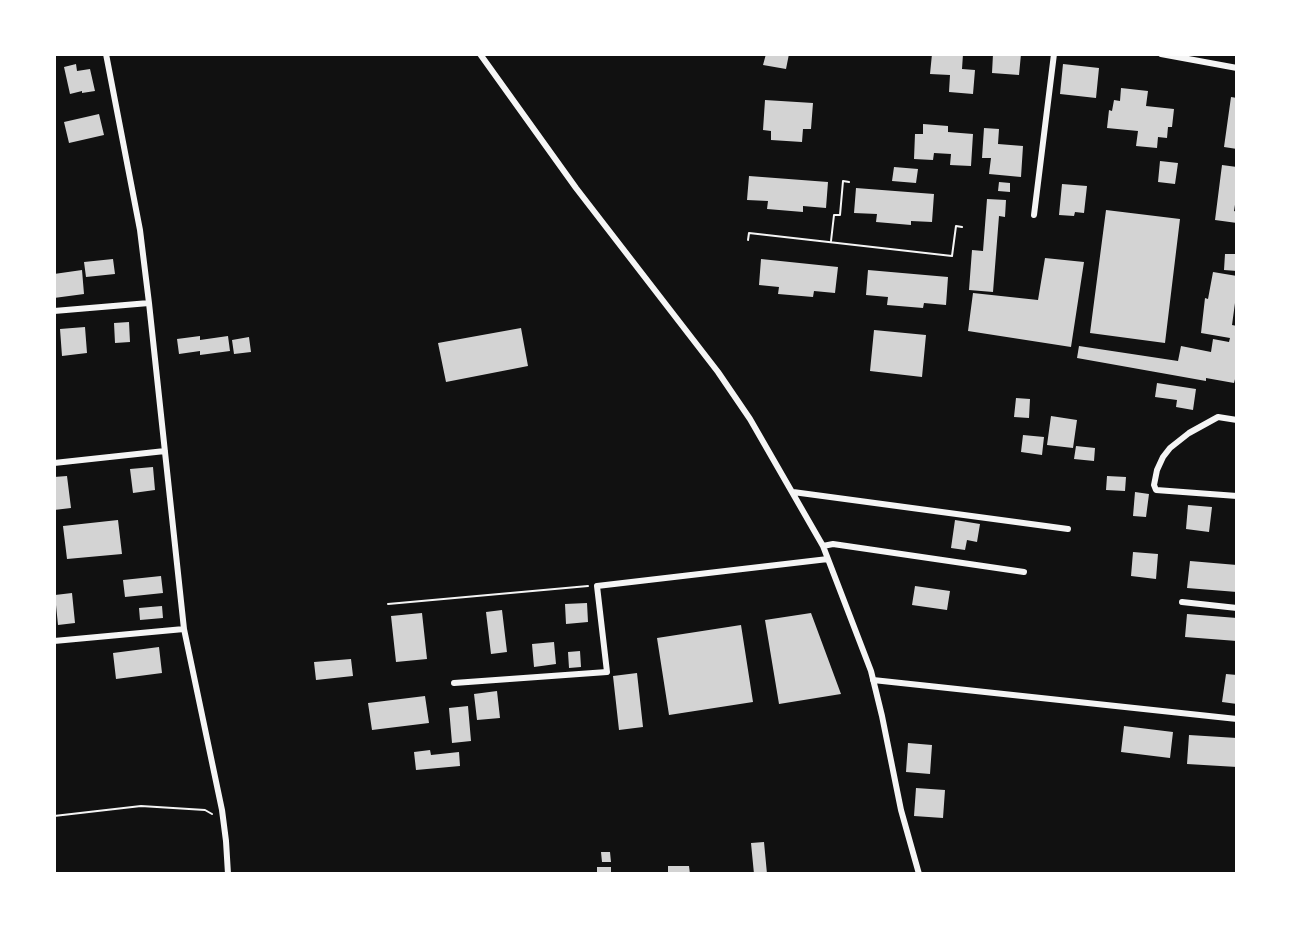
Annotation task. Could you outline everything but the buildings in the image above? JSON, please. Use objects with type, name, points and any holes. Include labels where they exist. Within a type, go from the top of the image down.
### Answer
[{"type":"street","points":[[106,54],[140,230],[184,629],[226,841],[228,874]]},
{"type":"street","points":[[480,54],[576,188],[718,372],[750,419],[823,546],[873,680],[901,810],[919,874]]},
{"type":"street","points":[[1034,215],[1054,54]]},
{"type":"street","points":[[1161,54],[1237,68]]},
{"type":"street","points":[[54,311],[149,303]]},
{"type":"street","points":[[1237,420],[1218,417],[1189,432],[1170,448],[1163,458],[1157,470],[1154,485],[1156,490],[1237,496]]},
{"type":"street","points":[[54,463],[165,451]]},
{"type":"street","points":[[793,492],[1068,529]]},
{"type":"street","points":[[823,546],[833,544],[1024,572]]},
{"type":"street","points":[[454,683],[607,672],[597,586],[828,559]]},
{"type":"street","points":[[1182,602],[1237,608]]},
{"type":"street","points":[[54,641],[184,629]]},
{"type":"street","points":[[873,680],[1237,718]]},
{"type":"path","points":[[831,242],[834,215],[840,215],[843,181],[849,182]]},
{"type":"path","points":[[748,240],[749,233],[952,256],[956,226],[962,227]]},
{"type":"path","points":[[388,604],[582,585],[597,586]]},
{"type":"path","points":[[54,816],[155,806],[205,810],[222,819]]}]
